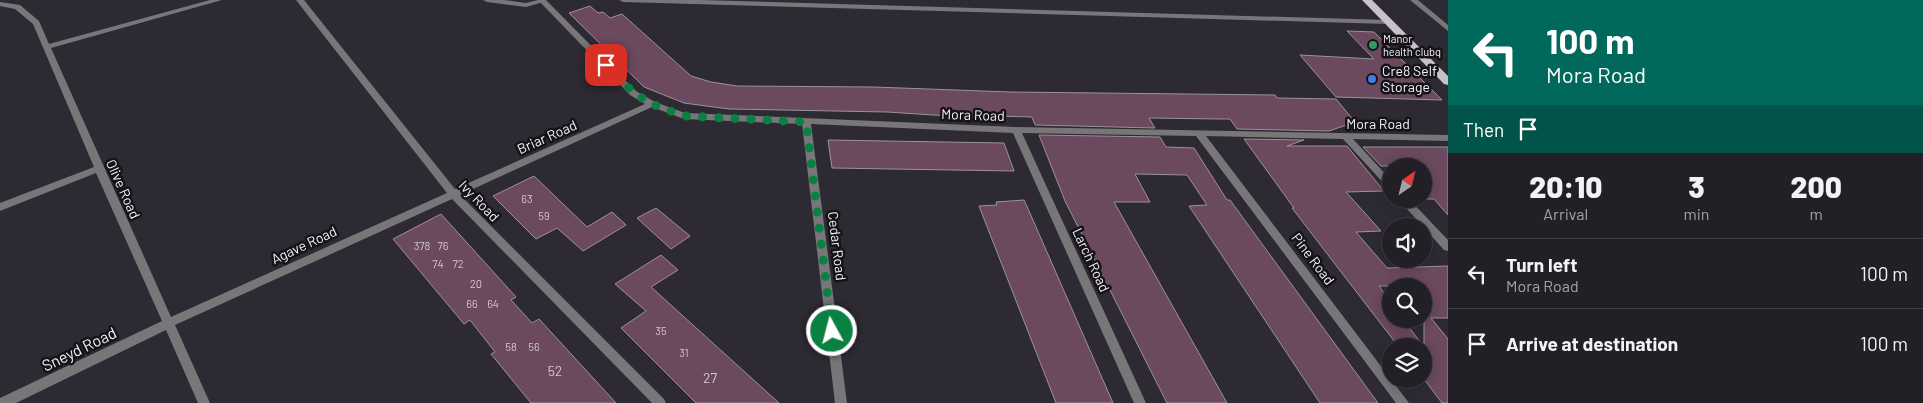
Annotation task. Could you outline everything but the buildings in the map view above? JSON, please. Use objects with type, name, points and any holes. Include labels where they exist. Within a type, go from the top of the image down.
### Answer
[{"type":"main road","points":[[1367,0],[1448,82]]},
{"type":"street","points":[[46,47],[218,0]]},
{"type":"street","name":"Ivy Road","points":[[300,0],[453,194],[660,403]]},
{"type":"street","points":[[487,0],[526,5],[557,0]]},
{"type":"street","points":[[623,0],[869,3],[1018,11],[1388,22]]},
{"type":"street","points":[[1013,0],[1018,11]]},
{"type":"street","points":[[1414,0],[1445,23],[1448,29]]},
{"type":"street","name":"Mora Road","points":[[544,1],[634,93],[652,104],[684,116],[1016,130],[1347,138],[1448,138]]},
{"type":"street","name":"Olive Road","points":[[0,4],[17,7],[36,23],[204,403]]},
{"type":"street","name":"Briar Road","points":[[453,194],[652,104]]},
{"type":"street","name":"Cedar Road","points":[[806,122],[841,403]]},
{"type":"street","name":"Larch Road","points":[[1016,130],[1140,403]]},
{"type":"street","name":"Pine Road","points":[[1200,134],[1402,403]]},
{"type":"street","points":[[1347,138],[1382,176]]},
{"type":"street","points":[[0,207],[99,168]]},
{"type":"street","name":"Agave Road","points":[[169,323],[453,194]]},
{"type":"street","points":[[1411,208],[1448,247]]},
{"type":"street","name":"Sneyd Road","points":[[2,403],[169,323]]},
{"type":"place","name":"Manor health clubq","points":[[1373,45]]},
{"type":"place","name":"Cre8 Self Storage","points":[[1372,79]]},
{"type":"route","points":[[606,65],[634,93],[652,104],[684,116],[806,122],[832,331]]}]
